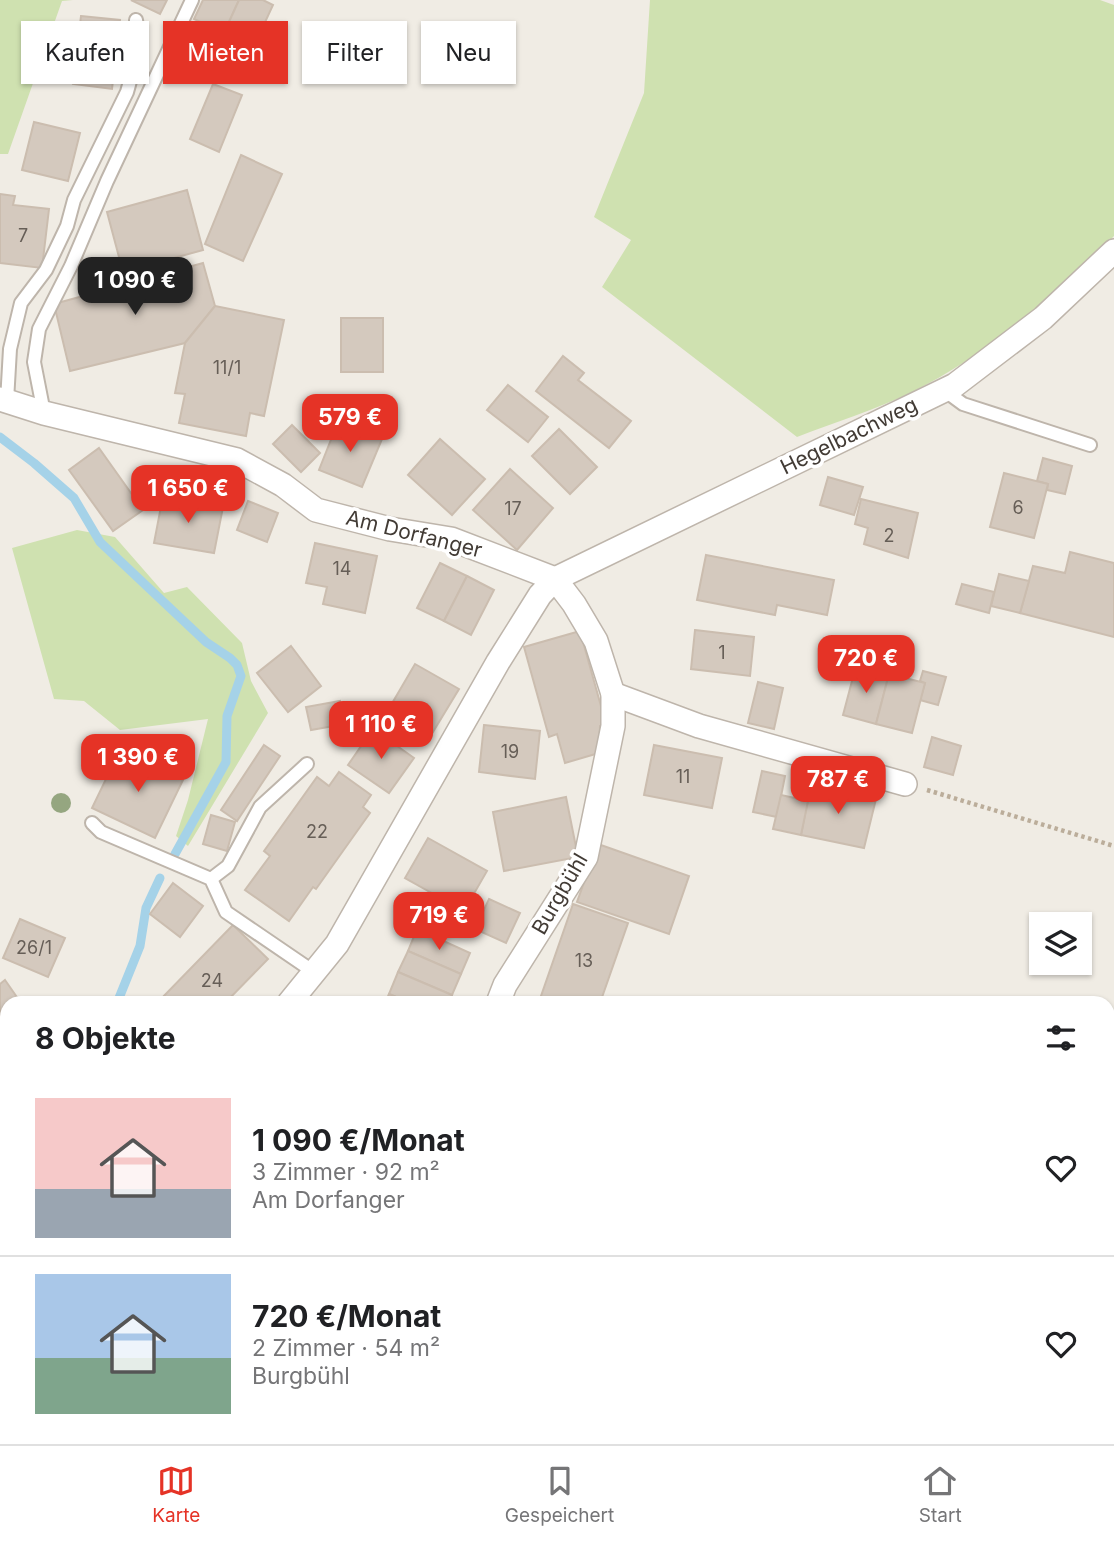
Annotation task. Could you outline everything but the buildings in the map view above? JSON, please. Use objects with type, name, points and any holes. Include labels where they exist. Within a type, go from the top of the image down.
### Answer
[{"type":"street","name":"Hegelbachweg","points":[[555,579],[955,385],[1043,318],[1114,251]]},
{"type":"street","name":"Am Dorfanger","points":[[3,400],[44,413],[237,460],[283,485],[316,510],[390,529],[451,539],[555,579]]},
{"type":"street","name":"Burgbühl","points":[[501,996],[505,985],[586,857],[613,726],[613,694],[596,641],[555,579]]},
{"type":"street","points":[[295,996],[337,943],[498,662],[540,595],[555,579]]},
{"type":"street","points":[[613,694],[699,726],[905,784]]},
{"type":"lane","points":[[44,413],[34,362],[39,329],[192,0]]},
{"type":"lane","points":[[3,400],[10,349],[21,303],[46,270],[67,226],[74,200],[127,92],[140,45],[136,20]]},
{"type":"lane","points":[[944,390],[963,404],[1090,445]]},
{"type":"lane","points":[[211,878],[228,866],[260,807],[307,764]]},
{"type":"lane","points":[[92,823],[101,832],[211,878],[226,912],[314,972]]},
{"type":"path","points":[[905,784],[1114,846]]},
{"type":"green space","points":[[0,0],[73,0],[62,1],[55,21],[21,21],[21,84],[33,84],[8,154],[0,154]]},
{"type":"green space","points":[[650,0],[1100,0],[1114,5],[1114,236],[1044,302],[967,360],[912,392],[797,437],[602,287],[631,240],[594,217],[644,93]]},
{"type":"green space","points":[[77,530],[115,537],[164,593],[187,587],[242,643],[251,681],[268,713],[188,846],[176,836],[208,719],[120,730],[84,701],[54,699],[12,548]]},
{"type":"waterway","points":[[0,437],[74,498],[100,542],[206,642],[237,665],[241,676],[227,716],[226,762],[175,854]]},
{"type":"waterway","points":[[120,996],[140,946],[146,908],[160,878]]}]
